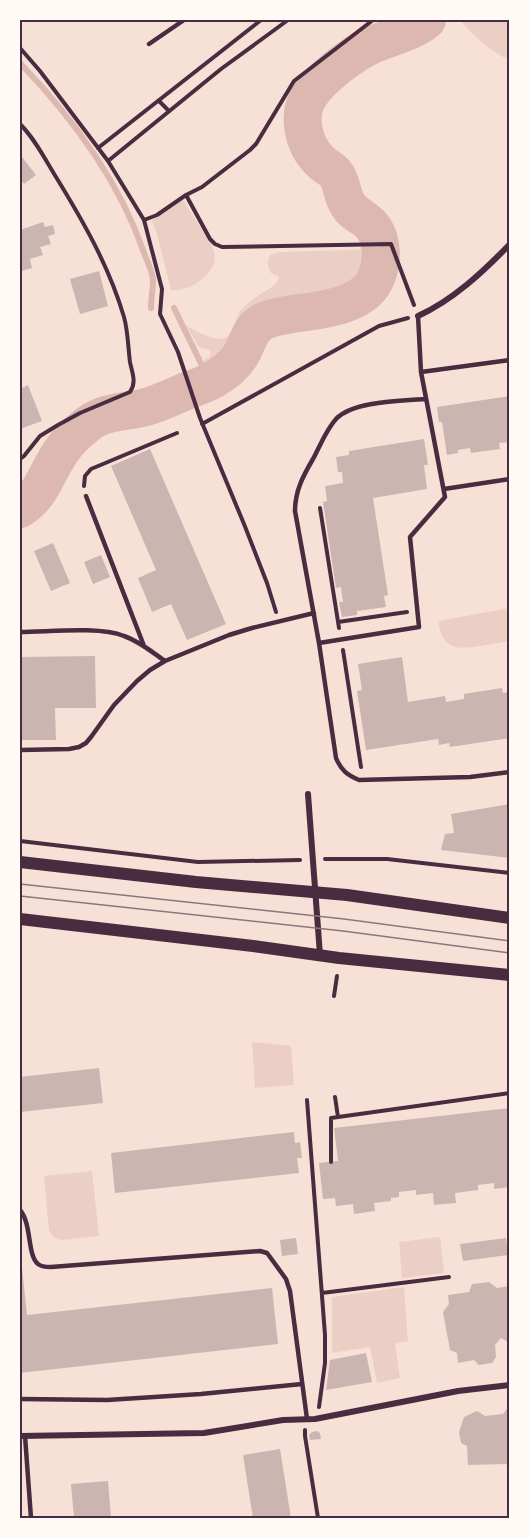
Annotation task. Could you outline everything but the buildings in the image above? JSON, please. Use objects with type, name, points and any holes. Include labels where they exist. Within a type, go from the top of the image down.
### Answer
[{"type":"main road","points":[[20,862],[196,882],[347,895],[510,918]]},
{"type":"main road","points":[[20,919],[320,956],[510,975]]},
{"type":"street","points":[[418,316],[440,305],[489,266],[510,244]]},
{"type":"street","points":[[308,794],[320,956]]},
{"type":"street","points":[[22,1436],[204,1433],[283,1420],[315,1419],[458,1391],[510,1385]]},
{"type":"lane","points":[[149,44],[184,20]]},
{"type":"lane","points":[[319,643],[419,627],[410,537],[445,497],[425,399],[418,316]]},
{"type":"lane","points":[[421,372],[510,360]]},
{"type":"lane","points":[[425,399],[357,407],[345,411],[329,430],[297,488],[294,511],[314,613],[336,758],[347,774],[359,780],[470,777],[510,772]]},
{"type":"lane","points":[[444,489],[510,478]]},
{"type":"lane","points":[[86,496],[144,646]]},
{"type":"lane","points":[[20,750],[79,747],[86,743],[124,693],[150,670],[165,661],[229,635],[314,613]]},
{"type":"lane","points":[[20,632],[112,632],[126,636],[165,661]]},
{"type":"lane","points":[[20,1210],[26,1219],[33,1258],[38,1264],[44,1266],[260,1251],[267,1253],[286,1279],[290,1291],[307,1419]]},
{"type":"lane","points":[[20,1400],[107,1400],[201,1395],[302,1384]]},
{"type":"lane","points":[[22,1436],[32,1518]]},
{"type":"path","points":[[98,148],[261,20]]},
{"type":"path","points":[[108,161],[221,69],[288,20]]},
{"type":"path","points":[[144,220],[157,215],[202,187],[250,150],[256,144],[294,81],[373,20]]},
{"type":"path","points":[[21,50],[108,161],[144,220],[162,289],[160,314],[177,352],[202,424],[248,533],[279,621]]},
{"type":"path","points":[[159,101],[169,111]]},
{"type":"path","points":[[20,124],[39,149],[71,201],[103,261],[124,318],[134,387],[124,396],[58,424],[40,436],[20,459]]},
{"type":"path","points":[[186,195],[210,239],[222,247],[391,244],[418,316],[379,326],[202,424]]},
{"type":"path","points":[[86,496],[85,476],[91,469],[177,433]]},
{"type":"path","points":[[320,508],[361,768],[367,771]]},
{"type":"path","points":[[338,622],[416,610]]},
{"type":"path","points":[[20,841],[198,862],[387,859],[510,873]]},
{"type":"path","points":[[334,996],[337,976]]},
{"type":"path","points":[[331,1162],[331,1118],[510,1093]]},
{"type":"path","points":[[335,1097],[338,1117]]},
{"type":"path","points":[[307,1100],[325,1335],[325,1363],[320,1407],[315,1419],[308,1424],[305,1436],[318,1518]]},
{"type":"path","points":[[322,1293],[449,1277]]},
{"type":"shaded area","points":[[460,20],[509,20],[509,59],[490,49]]},
{"type":"shaded area","points":[[183,200],[210,242],[215,260],[213,267],[198,282],[190,287],[171,290],[152,220]]},
{"type":"shaded area","points":[[376,249],[378,251],[376,268],[370,281],[361,291],[336,303],[264,318],[251,328],[227,368],[213,374],[206,367],[204,360],[211,352],[198,346],[186,325],[211,337],[221,339],[228,336],[241,310],[254,298],[274,286],[278,280],[279,277],[272,274],[268,267],[270,255],[279,252]]},
{"type":"shaded area","points":[[509,608],[509,641],[457,647],[447,642],[440,630],[438,621]]},
{"type":"shaded area","points":[[252,1042],[291,1046],[294,1085],[255,1088]]},
{"type":"shaded area","points":[[92,1171],[99,1236],[61,1240],[53,1237],[49,1231],[44,1176]]},
{"type":"shaded area","points":[[440,1237],[444,1273],[402,1278],[399,1242]]},
{"type":"shaded area","points":[[404,1287],[408,1341],[395,1344],[400,1378],[377,1383],[370,1347],[332,1353],[332,1297]]},
{"type":"waterway","points":[[20,509],[36,494],[67,444],[90,422],[111,413],[152,405],[213,380],[235,363],[254,329],[265,320],[340,305],[362,295],[370,288],[380,265],[381,251],[376,232],[348,205],[335,174],[314,155],[306,139],[303,114],[313,91],[347,60],[366,48],[409,31],[427,20]]},
{"type":"waterway","points":[[20,63],[75,127],[107,174],[120,198],[133,224],[151,272],[153,280],[151,308]]},
{"type":"waterway","points":[[174,308],[210,382]]},
{"type":"tram line","points":[[20,884],[344,919],[510,941]]},
{"type":"tram line","points":[[20,896],[343,931],[510,953]]}]
